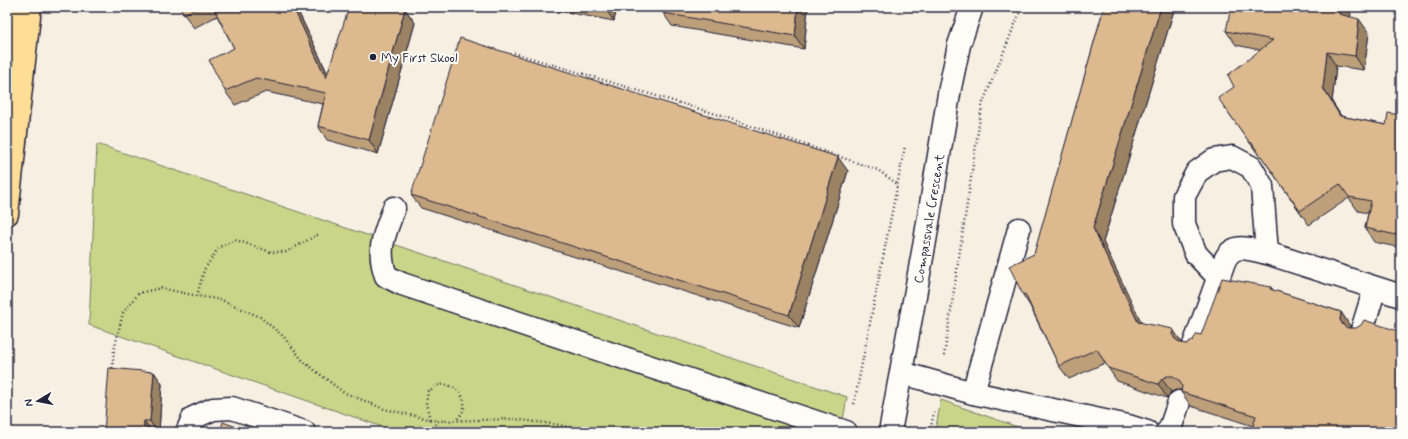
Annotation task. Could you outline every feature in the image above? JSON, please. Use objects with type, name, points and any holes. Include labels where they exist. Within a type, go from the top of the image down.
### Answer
[{"type":"highway","points":[[7,51],[20,7]]},
{"type":"highway","points":[[7,214],[30,7]]},
{"type":"street","name":"Compassvale Crescent","points":[[890,432],[902,373],[950,88],[959,45],[972,7]]},
{"type":"street","points":[[1218,277],[1196,254],[1184,224],[1184,196],[1197,172],[1214,160],[1232,156],[1251,167],[1262,186],[1267,253]]},
{"type":"street","points":[[394,208],[381,247],[382,264],[386,276],[402,284],[846,432]]},
{"type":"street","points":[[973,393],[1019,229]]},
{"type":"street","points":[[1194,345],[1227,254],[1234,249],[1247,249],[1267,253],[1401,296]]},
{"type":"street","points":[[1362,330],[1375,288]]},
{"type":"street","points":[[902,373],[973,393],[1128,426],[1147,432]]},
{"type":"street","points":[[1167,432],[1170,429],[1179,402]]},
{"type":"street","points":[[187,432],[193,418],[213,409],[232,408],[304,432]]},
{"type":"path","points":[[930,432],[940,383],[982,106],[1022,7]]},
{"type":"path","points":[[514,53],[716,114],[878,170],[897,184]]},
{"type":"path","points":[[853,409],[905,146]]},
{"type":"path","points":[[197,296],[204,270],[219,247],[236,240],[271,252],[286,252],[319,234]]},
{"type":"path","points":[[111,380],[114,350],[123,313],[139,294],[161,288],[222,300],[260,317],[282,336],[304,362],[343,392],[384,409],[437,421],[514,419],[560,425],[582,432]]},
{"type":"path","points":[[430,419],[426,404],[428,392],[437,386],[446,385],[457,389],[464,398],[463,411],[457,420]]},
{"type":"path","points":[[433,432],[437,421]]},
{"type":"green space","points":[[97,144],[847,397],[841,432],[397,432],[89,325]]},
{"type":"green space","points":[[941,400],[1032,432],[935,432]]},
{"type":"building","points":[[180,7],[199,7],[184,14]]},
{"type":"building","points":[[213,7],[293,7],[326,78],[349,7],[398,7],[405,9],[369,140],[318,126],[326,93],[256,78],[225,91],[209,60],[234,48]]},
{"type":"building","points":[[663,7],[798,7],[795,36],[663,13]]},
{"type":"building","points":[[1104,7],[1161,7],[1093,228],[1138,322],[1173,329],[1172,334],[1175,339],[1181,343],[1187,344],[1192,341],[1197,334],[1201,335],[1222,278],[1271,287],[1270,289],[1341,312],[1340,320],[1343,325],[1348,328],[1356,328],[1361,325],[1364,320],[1401,332],[1401,432],[1251,432],[1256,416],[1181,392],[1182,386],[1179,380],[1173,376],[1167,376],[1158,384],[1108,368],[1097,349],[1059,366],[1025,294],[1023,295],[1009,266],[1034,254]]},
{"type":"building","points":[[1231,7],[1340,7],[1339,14],[1359,19],[1355,56],[1327,52],[1323,88],[1340,116],[1386,125],[1388,113],[1401,115],[1401,213],[1396,235],[1365,228],[1371,201],[1349,197],[1340,184],[1300,211],[1251,142],[1250,143],[1218,98],[1234,87],[1228,75],[1273,40],[1226,31]]},
{"type":"building","points":[[460,38],[838,157],[789,315],[411,195]]},
{"type":"building","points":[[109,368],[154,372],[150,421],[144,421],[143,432],[104,432]]},
{"type":"building","points":[[223,422],[250,432],[220,432]]},
{"type":"place","name":"My First Skool","points":[[373,57]]}]
